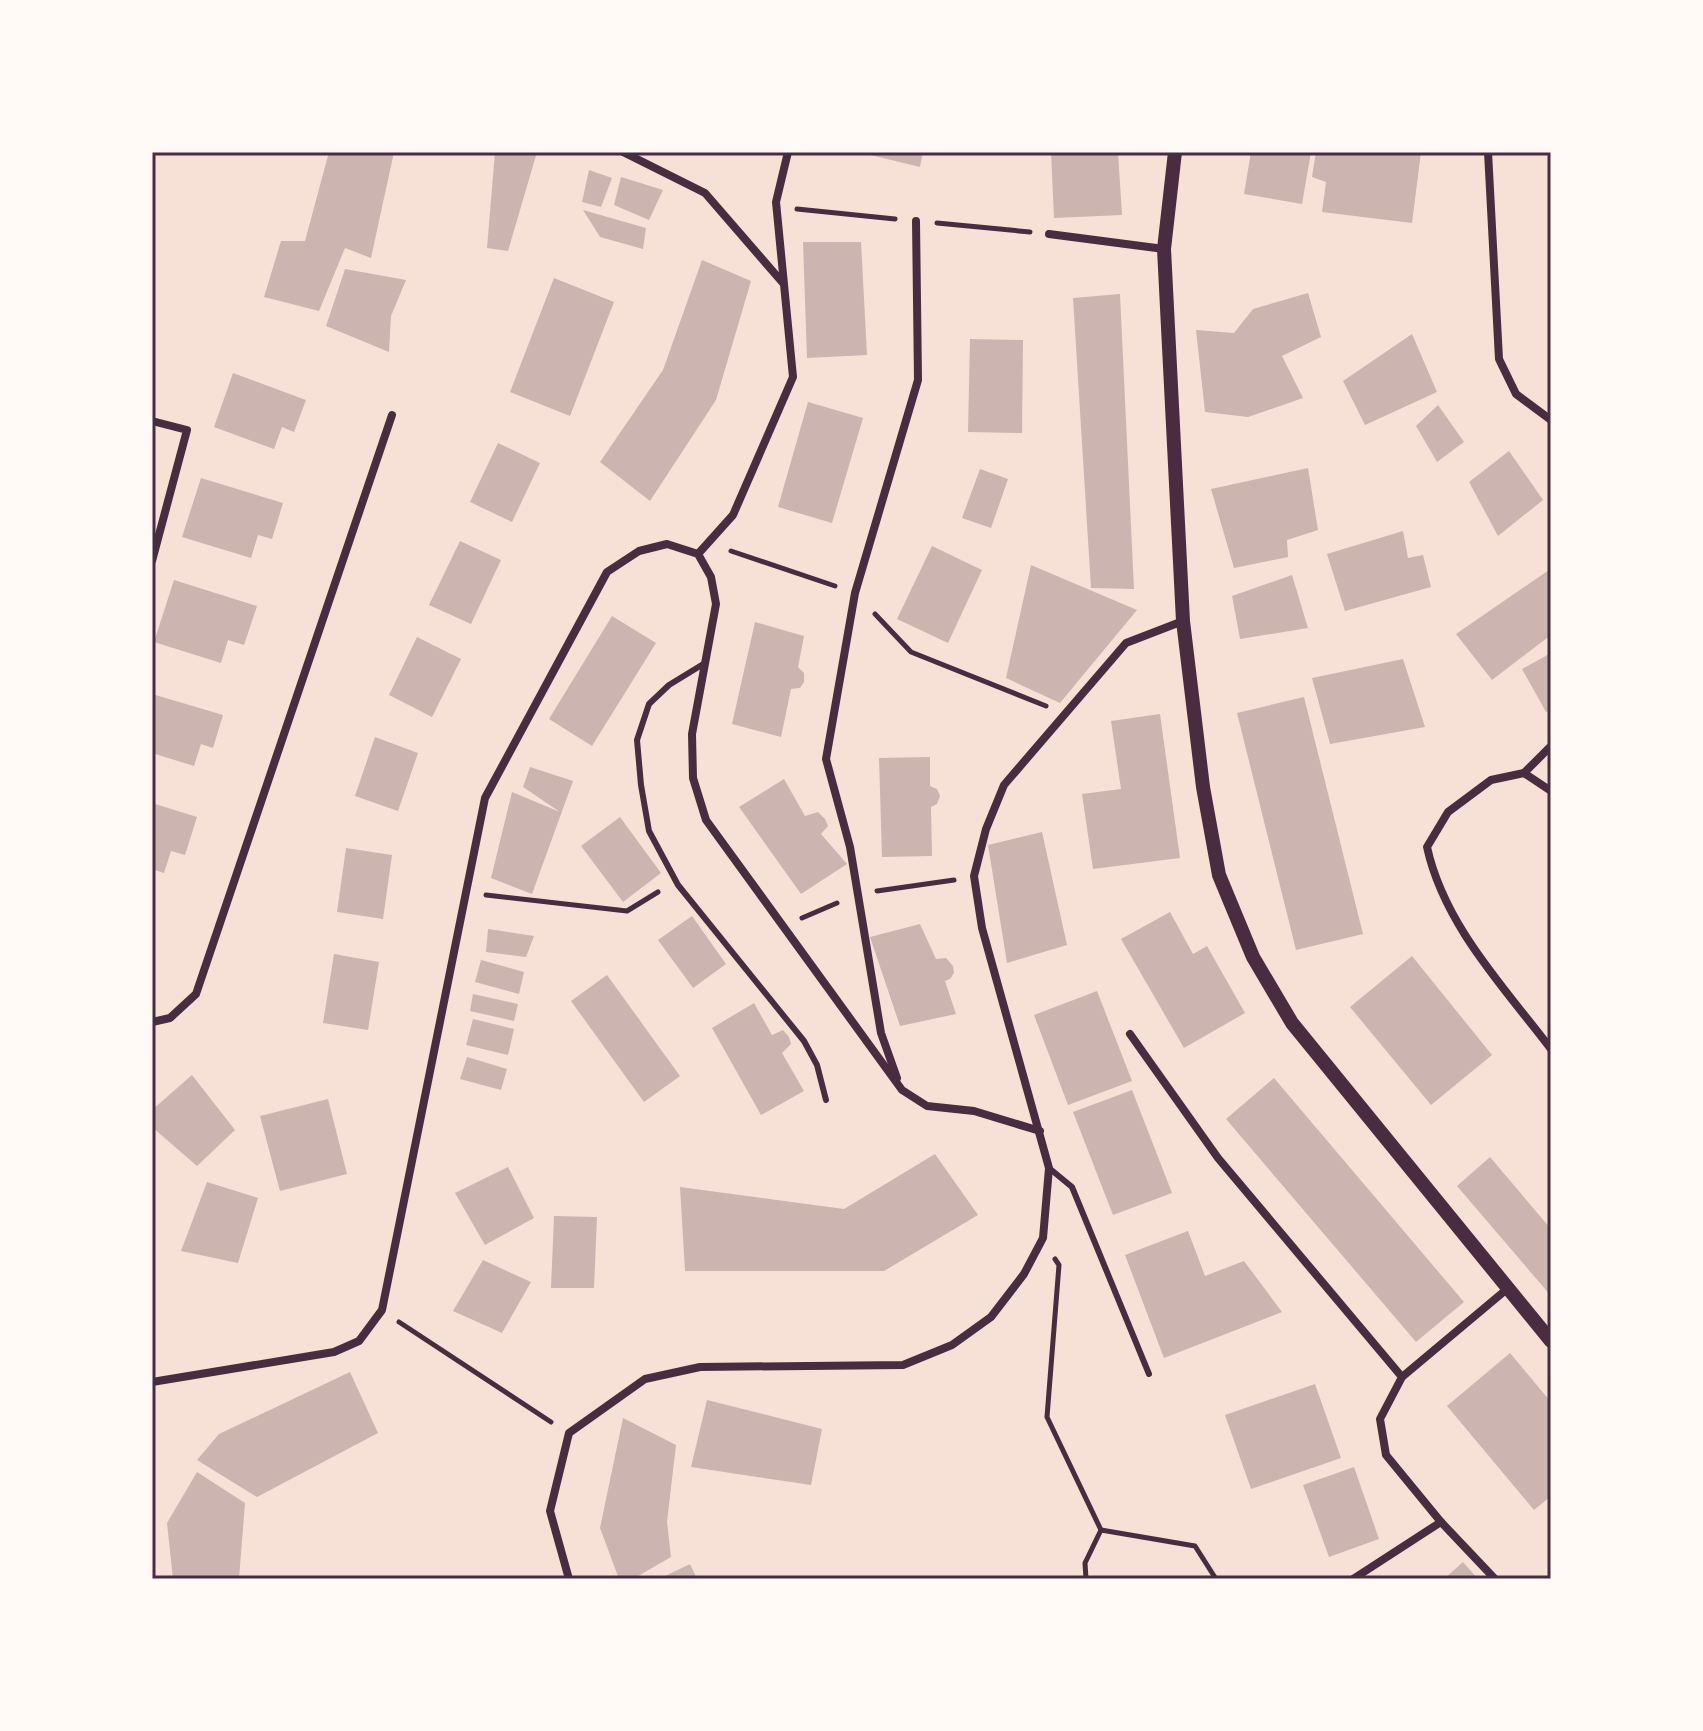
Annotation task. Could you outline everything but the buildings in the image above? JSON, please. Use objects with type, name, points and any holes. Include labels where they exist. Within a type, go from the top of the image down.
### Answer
[{"type":"street","points":[[623,152],[705,193],[784,284]]},
{"type":"street","points":[[698,554],[733,515],[793,377],[776,202],[788,152]]},
{"type":"street","points":[[1175,152],[1164,249],[1183,621],[1203,787],[1219,875],[1253,957],[1292,1023],[1551,1341]]},
{"type":"street","points":[[1488,152],[1499,359],[1516,394],[1551,420]]},
{"type":"street","points":[[902,1090],[881,1033],[850,847],[826,759],[855,593],[918,380],[916,221]]},
{"type":"street","points":[[1049,234],[1164,249]]},
{"type":"street","points":[[152,1022],[170,1018],[196,994],[392,415]]},
{"type":"street","points":[[152,421],[187,430],[152,561]]},
{"type":"street","points":[[152,1382],[334,1352],[359,1341],[382,1310],[485,798],[607,572],[639,551],[667,544],[698,554],[711,577],[716,604],[692,734],[693,778],[706,820],[902,1090],[927,1106],[974,1111],[1040,1131]]},
{"type":"street","points":[[569,1579],[550,1511],[569,1433],[645,1379],[700,1367],[903,1365],[952,1345],[991,1317],[1024,1274],[1043,1238],[1049,1168],[982,928],[974,876],[986,829],[1004,785],[1126,643],[1183,621]]},
{"type":"street","points":[[1551,746],[1524,773],[1491,780],[1448,812],[1427,847],[1433,876],[1465,936],[1551,1049]]},
{"type":"street","points":[[1524,773],[1551,791]]},
{"type":"street","points":[[1130,1034],[1218,1158],[1402,1377]]},
{"type":"street","points":[[1495,1579],[1441,1522],[1386,1455],[1380,1419],[1402,1377],[1507,1289]]},
{"type":"street","points":[[1353,1579],[1441,1522]]},
{"type":"lane","points":[[705,663],[669,685],[649,704],[637,740],[649,831],[676,880],[804,1041],[817,1065],[826,1100]]},
{"type":"lane","points":[[1049,1168],[1072,1187],[1149,1374]]},
{"type":"path","points":[[707,544],[855,593],[911,652],[1065,714]]},
{"type":"path","points":[[465,893],[627,911],[676,880]]},
{"type":"path","points":[[1043,1238],[1059,1265],[1047,1417],[1101,1530]]},
{"type":"path","points":[[382,1310],[569,1433]]},
{"type":"path","points":[[1086,1579],[1085,1563],[1101,1530]]},
{"type":"path","points":[[1101,1530],[1195,1546],[1216,1579]]}]
